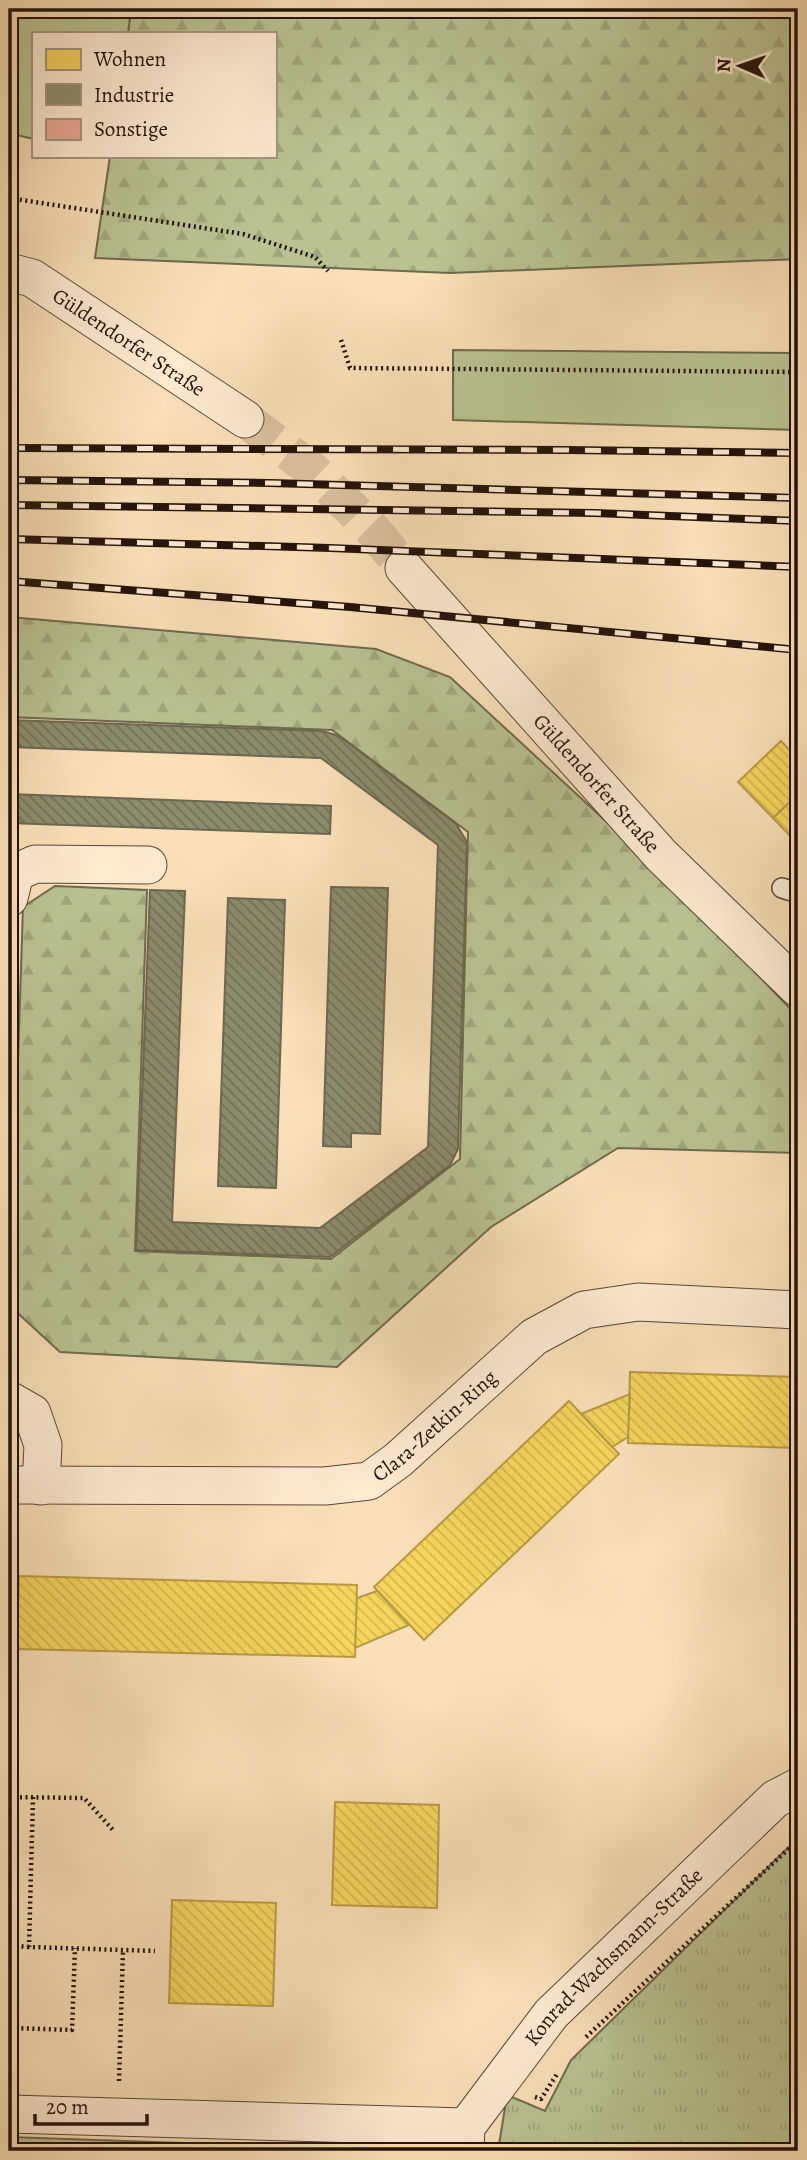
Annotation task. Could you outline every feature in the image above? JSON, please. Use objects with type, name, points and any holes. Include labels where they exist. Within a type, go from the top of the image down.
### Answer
[{"type":"street","name":"Güldendorfer Straße","points":[[9,272],[32,278],[245,419]]},
{"type":"street","name":"Güldendorfer Straße","points":[[404,568],[661,855],[798,988]]},
{"type":"street","points":[[9,898],[15,873],[35,864],[148,865]]},
{"type":"street","name":"Clara-Zetkin-Ring","points":[[22,1486],[325,1486],[369,1481],[398,1460],[534,1337],[584,1310],[638,1302],[798,1310]]},
{"type":"street","points":[[9,1400],[32,1413],[43,1445],[22,1486]]},
{"type":"street","name":"Konrad-Wachsmann-Straße","points":[[466,2139],[501,2081],[551,2014],[775,1799],[798,1787]]},
{"type":"street","points":[[9,2114],[466,2139]]},
{"type":"path","points":[[9,198],[243,234],[315,257],[328,271]]},
{"type":"path","points":[[341,340],[350,368],[798,372]]},
{"type":"path","points":[[9,1686],[22,1486]]},
{"type":"path","points":[[9,1797],[84,1798],[113,1830]]},
{"type":"path","points":[[29,1947],[33,1797]]},
{"type":"path","points":[[581,2041],[798,1840]]},
{"type":"path","points":[[75,1948],[72,2030],[12,2028],[16,1946],[29,1947],[75,1948],[155,1951]]},
{"type":"path","points":[[119,2093],[123,1950]]},
{"type":"path","points":[[501,2081],[541,2099],[559,2070]]},
{"type":"green space","points":[[9,9],[131,9],[128,32],[32,32],[32,139],[9,133]]},
{"type":"green space","points":[[131,9],[798,9],[798,259],[450,273],[95,258],[110,158],[276,158],[276,32],[128,32]]},
{"type":"green space","points":[[453,350],[798,353],[798,430],[453,420]]},
{"type":"green space","points":[[9,617],[376,649],[450,677],[651,863],[798,1017],[798,1153],[618,1148],[491,1227],[337,1367],[60,1352],[10,1306],[23,907],[55,886],[147,890],[135,1251],[331,1259],[460,1159],[468,832],[332,730],[9,717]]},
{"type":"green space","points":[[798,1838],[798,2151],[498,2151],[507,2095],[545,2111],[571,2060]]},
{"type":"green space","points":[[9,2137],[383,2150],[9,2151]]},
{"type":"building: Wohnen","points":[[781,741],[798,759],[798,794],[773,818],[738,782]]},
{"type":"building: Wohnen","points":[[798,794],[798,844],[773,818]]},
{"type":"building: Wohnen","points":[[630,1372],[798,1377],[798,1448],[628,1443]]},
{"type":"building: Wohnen","points":[[630,1394],[628,1437],[612,1447],[581,1414]]},
{"type":"building: Wohnen","points":[[569,1401],[619,1454],[424,1640],[374,1587]]},
{"type":"building: Wohnen","points":[[19,1576],[357,1585],[355,1657],[17,1649]]},
{"type":"building: Wohnen","points":[[377,1591],[409,1625],[355,1648],[357,1598]]},
{"type":"building: Wohnen","points":[[335,1802],[439,1805],[437,1908],[332,1905]]},
{"type":"building: Wohnen","points":[[172,1900],[276,1903],[273,2006],[169,2003]]},
{"type":"building: Industrie","points":[[9,720],[322,731],[339,736],[456,824],[467,842],[458,1149],[450,1165],[330,1257],[136,1250],[150,890],[185,891],[172,1222],[320,1228],[428,1147],[438,845],[321,758],[9,747]]},
{"type":"building: Industrie","points":[[9,794],[331,806],[330,834],[9,823]]},
{"type":"building: Industrie","points":[[331,887],[388,888],[380,1134],[351,1133],[351,1147],[323,1146]]},
{"type":"building: Industrie","points":[[228,898],[285,900],[276,1188],[218,1186]]},
{"type":"building: Sonstige","points":[[81,9],[107,9],[106,14]]},
{"type":"tunnel","points":[[245,419],[312,470],[372,529],[404,568]]},
{"type":"railway","points":[[9,448],[798,453]]},
{"type":"railway","points":[[9,480],[270,483],[798,498]]},
{"type":"railway","points":[[9,505],[595,513],[798,521]]},
{"type":"railway","points":[[9,539],[330,548],[798,567]]},
{"type":"railway","points":[[9,581],[350,607],[798,650]]}]
